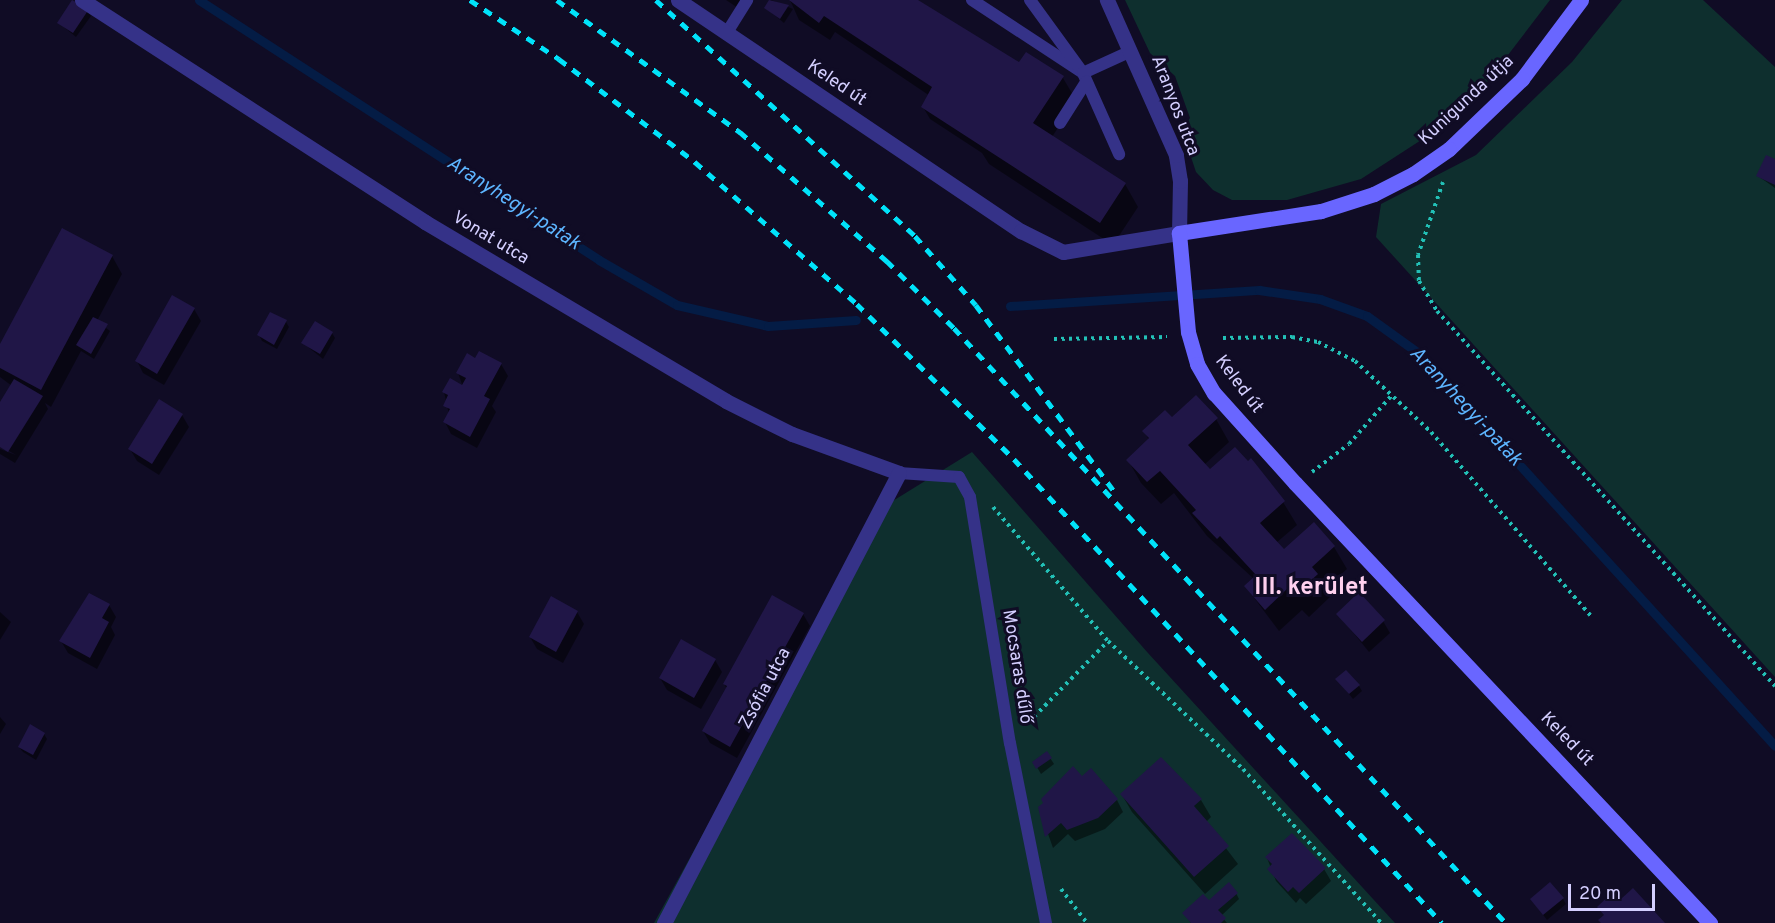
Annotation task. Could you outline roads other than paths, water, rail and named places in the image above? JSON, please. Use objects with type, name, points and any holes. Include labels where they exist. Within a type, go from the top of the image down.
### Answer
[{"type":"street","name":"Vonat utca","points":[[82,0],[425,222],[726,401],[792,434],[900,472]]},
{"type":"street","name":"Keled út","points":[[678,0],[726,34],[1055,250],[1179,233],[1188,334],[1197,364],[1214,393],[1295,483],[1710,923]]},
{"type":"street","name":"Aranyos utca","points":[[1107,0],[1176,155],[1180,180],[1179,233]]},
{"type":"street","name":"Kunigunda útja","points":[[1179,233],[1291,217],[1356,201],[1413,174],[1449,149],[1521,79],[1581,0]]},
{"type":"street","name":"Zsófia utca","points":[[664,923],[900,472]]},
{"type":"lane","points":[[726,34],[747,0]]},
{"type":"lane","points":[[972,0],[1085,78]]},
{"type":"lane","points":[[1030,0],[1085,78],[1119,154]]},
{"type":"lane","points":[[1060,123],[1085,78],[1131,51]]},
{"type":"lane","name":"Mocsaras dűlő","points":[[900,472],[959,477],[970,498],[1011,743],[1046,923]]},
{"type":"waterway","name":"Aranyhegyi-patak","points":[[199,0],[599,260],[677,305],[768,326],[856,320]]},
{"type":"waterway","name":"Aranyhegyi-patak","points":[[1010,306],[1259,290],[1320,299],[1367,316],[1417,352],[1775,746]]},
{"type":"railway","points":[[470,0],[559,59],[695,162],[857,304],[1014,459],[1442,923]]},
{"type":"railway","points":[[557,0],[740,132],[887,261],[954,328],[1506,923]]},
{"type":"railway","points":[[656,0],[915,236],[976,305],[1114,491]]},
{"type":"district","name":"III. kerület","points":[[1311,589]]}]
